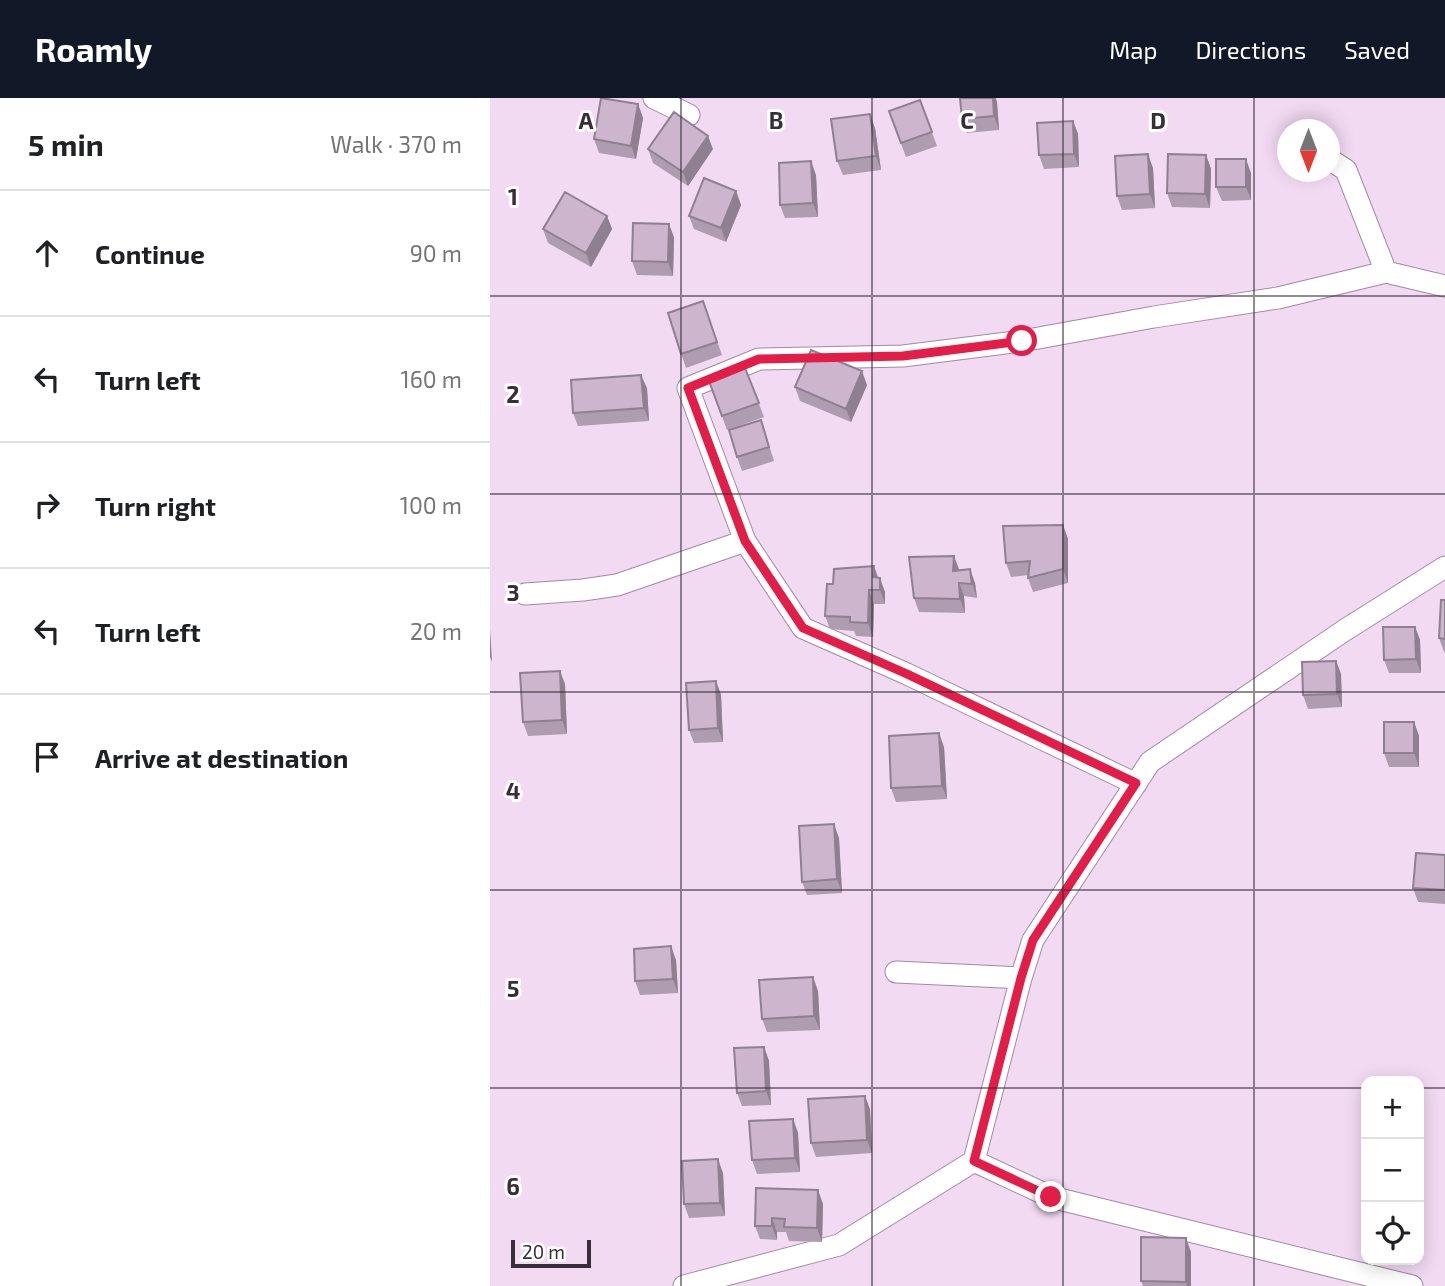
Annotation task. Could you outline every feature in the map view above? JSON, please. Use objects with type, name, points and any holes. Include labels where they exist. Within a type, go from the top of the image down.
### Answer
[{"type":"street","points":[[654,98],[689,114]]},
{"type":"street","points":[[1340,166],[1346,170],[1386,272]]},
{"type":"street","points":[[1136,783],[907,674],[803,628],[745,541],[688,388],[759,359],[903,356],[1022,341],[1278,298],[1386,272],[1445,286]]},
{"type":"street","points":[[525,594],[617,585],[745,541]]},
{"type":"street","points":[[684,1286],[839,1245],[974,1161],[1033,940],[1150,762],[1345,630],[1445,567]]},
{"type":"street","points":[[896,972],[1021,978]]},
{"type":"street","points":[[974,1161],[1051,1197],[1412,1286]]},
{"type":"building","points":[[601,98],[638,104],[631,146],[594,139]]},
{"type":"building","points":[[960,98],[993,98],[994,116],[962,119]]},
{"type":"building","points":[[920,100],[932,132],[901,143],[889,111]]},
{"type":"building","points":[[674,112],[708,136],[683,172],[648,149]]},
{"type":"building","points":[[870,114],[876,156],[837,161],[831,119]]},
{"type":"building","points":[[1073,121],[1074,154],[1039,155],[1037,123]]},
{"type":"building","points":[[1148,154],[1150,194],[1117,196],[1115,156]]},
{"type":"building","points":[[1168,154],[1206,155],[1205,194],[1167,193]]},
{"type":"building","points":[[1216,159],[1246,159],[1246,187],[1216,187]]},
{"type":"building","points":[[811,161],[813,203],[780,205],[779,163]]},
{"type":"building","points":[[704,178],[736,191],[721,228],[689,216]]},
{"type":"building","points":[[565,192],[607,216],[586,253],[543,229]]},
{"type":"building","points":[[633,223],[669,224],[668,262],[632,261]]},
{"type":"building","points":[[703,301],[717,342],[681,354],[668,313]]},
{"type":"building","points":[[811,350],[862,371],[846,409],[795,387]]},
{"type":"building","points":[[745,368],[759,403],[722,416],[709,381]]},
{"type":"building","points":[[641,375],[644,408],[573,413],[571,380]]},
{"type":"building","points":[[761,420],[769,447],[737,457],[729,430]]},
{"type":"building","points":[[1063,525],[1063,569],[1028,578],[1030,561],[1006,563],[1003,526]]},
{"type":"building","points":[[954,556],[953,571],[970,569],[972,584],[959,583],[960,599],[914,598],[909,557]]},
{"type":"building","points":[[874,566],[873,577],[880,578],[880,590],[869,590],[868,623],[850,622],[850,617],[825,616],[827,584],[833,584],[834,569]]},
{"type":"building","points":[[1441,600],[1445,600],[1445,639],[1439,638]]},
{"type":"building","points":[[1383,627],[1415,627],[1416,659],[1384,660]]},
{"type":"building","points":[[1336,661],[1337,694],[1303,695],[1302,662]]},
{"type":"building","points":[[560,671],[562,720],[523,722],[520,673]]},
{"type":"building","points":[[716,681],[718,728],[689,730],[686,683]]},
{"type":"building","points":[[1384,722],[1414,722],[1414,753],[1384,753]]},
{"type":"building","points":[[939,733],[942,786],[891,788],[889,736]]},
{"type":"building","points":[[834,824],[837,879],[802,882],[799,826]]},
{"type":"building","points":[[1416,853],[1445,855],[1445,890],[1413,888]]},
{"type":"building","points":[[671,946],[673,979],[635,981],[634,949]]},
{"type":"building","points":[[813,977],[814,1016],[762,1019],[759,980]]},
{"type":"building","points":[[764,1047],[766,1091],[737,1093],[734,1048]]},
{"type":"building","points":[[865,1096],[867,1140],[811,1143],[808,1099]]},
{"type":"building","points":[[793,1119],[795,1158],[752,1160],[749,1121]]},
{"type":"building","points":[[718,1159],[720,1203],[684,1204],[682,1161]]},
{"type":"building","points":[[756,1188],[818,1190],[817,1228],[784,1227],[785,1219],[772,1218],[772,1226],[755,1226]]},
{"type":"building","points":[[1141,1237],[1186,1238],[1186,1282],[1141,1281]]},
{"type":"route","points":[[1022,341],[903,356],[759,359],[688,388],[745,541],[803,628],[907,674],[1136,783],[1033,940],[974,1161],[1051,1197]]}]
